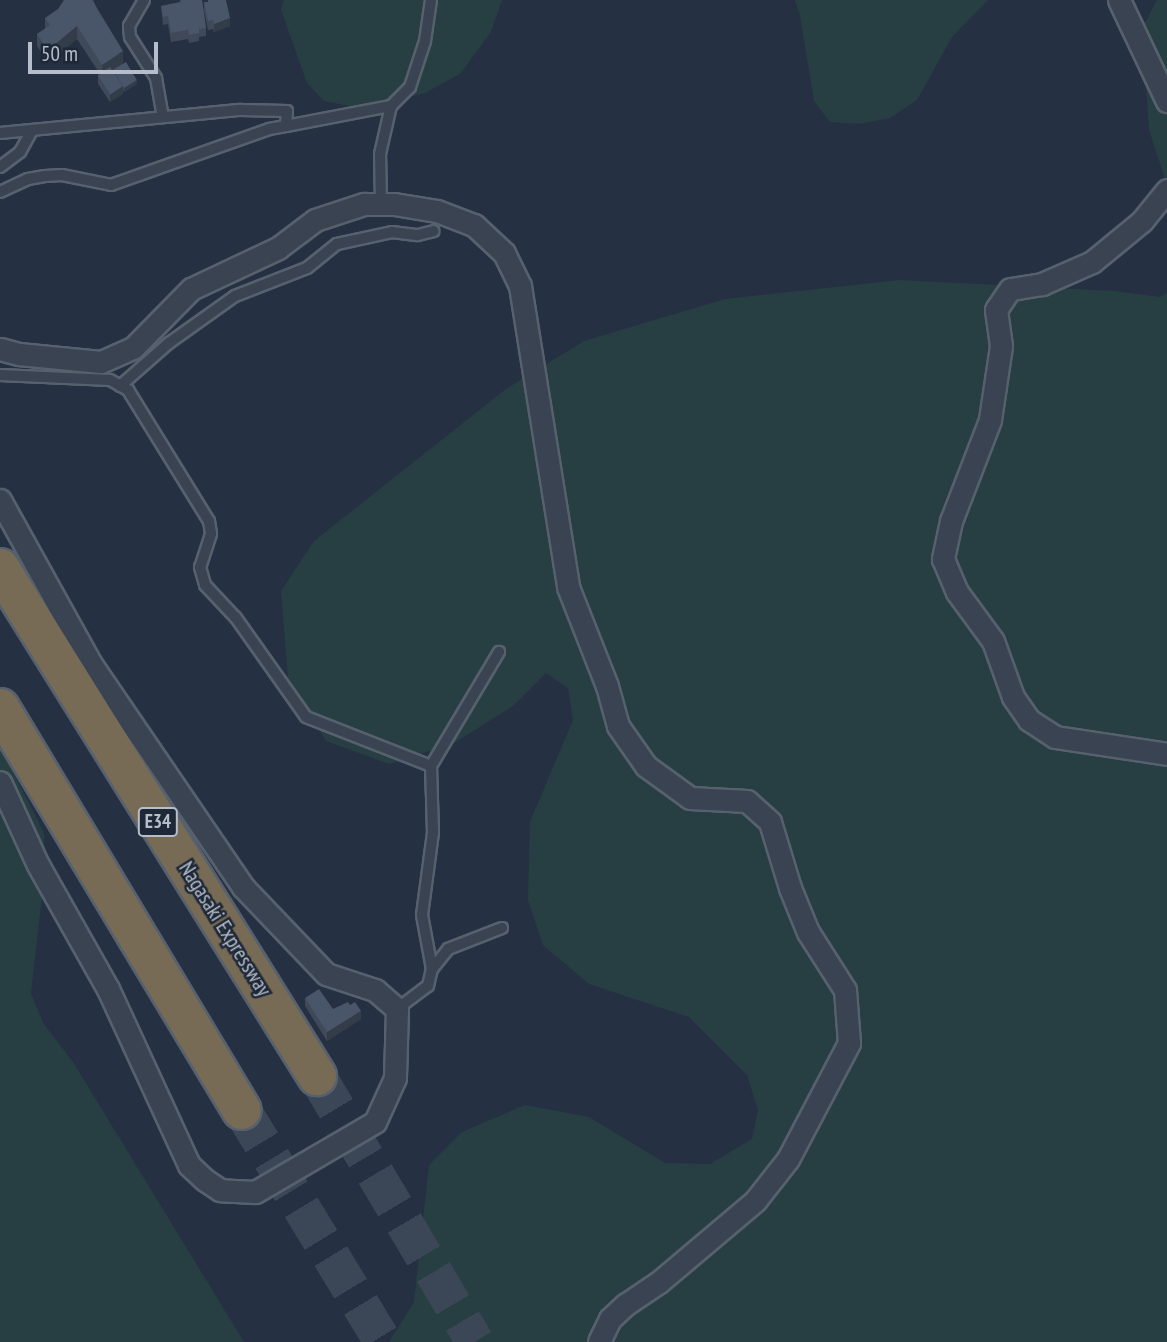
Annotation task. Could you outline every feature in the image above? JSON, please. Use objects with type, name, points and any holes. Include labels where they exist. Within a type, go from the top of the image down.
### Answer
[{"type":"highway","name":"Nagasaki Expressway","points":[[0,568],[317,1076]]},
{"type":"highway","points":[[0,708],[243,1110]]},
{"type":"street","points":[[1119,0],[1167,101]]},
{"type":"street","points":[[1167,190],[1142,221],[1092,262],[1041,284],[1010,289],[996,310],[1001,346],[990,420],[951,521],[943,559],[957,592],[993,641],[1013,697],[1028,720],[1055,737],[1167,754]]},
{"type":"street","points":[[0,349],[19,354],[101,362],[133,348],[191,289],[278,248],[315,220],[364,204],[437,211],[474,225],[504,253],[520,286],[568,587],[607,686],[618,726],[646,766],[690,798],[747,801],[770,822],[790,888],[808,932],[845,990],[849,1043],[788,1159],[755,1201],[659,1282],[626,1304],[610,1319],[599,1342]]},
{"type":"street","points":[[0,500],[91,664],[243,887],[326,974],[375,990],[397,1009],[395,1078],[375,1122],[272,1185],[255,1192],[220,1190],[189,1165],[108,989],[38,865],[0,782]]},
{"type":"lane","points":[[144,0],[129,26],[130,37],[156,78],[163,116]]},
{"type":"lane","points":[[0,192],[28,179],[45,176],[62,176],[111,185],[269,129],[391,106],[410,88],[425,41],[431,0]]},
{"type":"lane","points":[[381,204],[380,154],[391,106]]},
{"type":"lane","points":[[0,133],[241,110],[287,111],[286,127]]},
{"type":"lane","points":[[0,167],[20,152],[32,130]]},
{"type":"lane","points":[[120,386],[169,343],[235,296],[307,268],[337,244],[392,232],[418,235],[433,231]]},
{"type":"lane","points":[[0,375],[110,380],[128,390],[209,521],[211,534],[200,566],[205,585],[236,618],[306,717],[341,733],[431,766]]},
{"type":"lane","points":[[397,1009],[428,986],[432,969],[422,915],[433,832],[431,766],[499,652]]},
{"type":"lane","points":[[432,969],[448,949],[502,928]]},
{"type":"green space","points":[[284,0],[502,0],[491,32],[460,74],[425,93],[360,108],[324,101],[307,83],[281,10]]},
{"type":"green space","points":[[795,0],[988,0],[952,37],[917,100],[890,118],[860,124],[830,122],[814,101],[800,15]]},
{"type":"green space","points":[[1157,0],[1167,0],[1167,185],[1149,130],[1142,28]]},
{"type":"green space","points":[[900,280],[1114,291],[1160,297],[1167,293],[1167,1342],[389,1342],[414,1302],[429,1165],[462,1132],[525,1105],[589,1117],[665,1163],[710,1164],[752,1139],[758,1110],[747,1075],[689,1017],[589,984],[543,945],[528,900],[530,822],[573,720],[568,688],[546,673],[513,706],[454,743],[389,764],[326,741],[288,677],[281,591],[314,541],[506,389],[584,341],[725,299]]},
{"type":"green space","points":[[0,746],[44,833],[45,870],[31,993],[43,1023],[73,1062],[244,1342],[0,1342]]},
{"type":"building","points":[[64,0],[92,0],[123,51],[102,65],[77,26],[48,50],[37,34],[50,25],[45,18],[58,9]]},
{"type":"building","points":[[181,0],[202,0],[206,28],[199,29],[199,33],[189,35],[188,30],[171,33],[168,16],[163,17],[161,6]]},
{"type":"building","points":[[226,0],[230,18],[214,24],[213,20],[208,21],[204,2]]},
{"type":"building","points":[[126,62],[137,80],[124,88],[113,70]]},
{"type":"building","points":[[110,67],[123,86],[110,94],[98,75]]},
{"type":"building","points":[[319,989],[333,1009],[348,1002],[350,1005],[355,1002],[361,1011],[327,1032],[305,998]]},
{"type":"tunnel","points":[[317,1076],[475,1342]]},
{"type":"tunnel","points":[[242,1110],[383,1342]]}]
